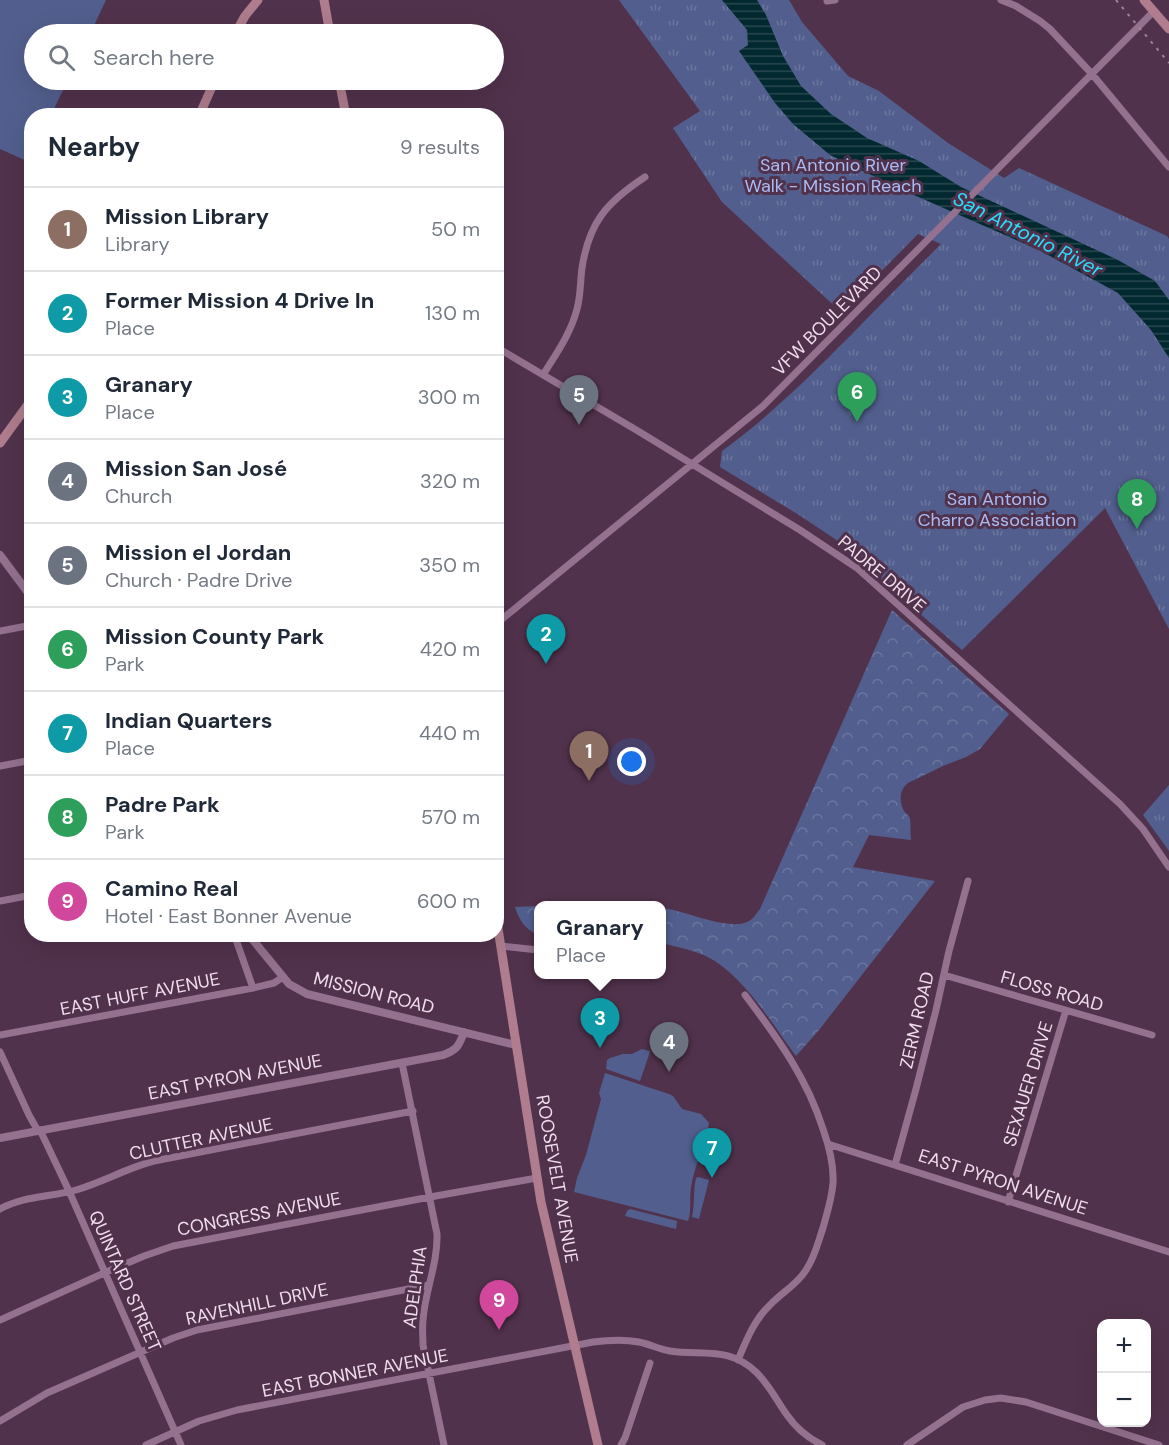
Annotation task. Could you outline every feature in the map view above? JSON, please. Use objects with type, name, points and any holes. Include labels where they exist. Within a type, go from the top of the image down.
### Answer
[{"type":"main road","points":[[241,24],[258,0]]},
{"type":"main road","points":[[324,0],[328,24]]},
{"type":"main road","points":[[1144,0],[1169,29]]},
{"type":"main road","points":[[203,108],[211,90]]},
{"type":"main road","points":[[341,90],[344,108]]},
{"type":"main road","points":[[0,442],[24,410]]},
{"type":"main road","name":"ROOSEVELT AVENUE","points":[[500,942],[547,1231],[598,1445]]},
{"type":"street","points":[[1001,0],[1016,6],[1050,29],[1092,74],[1169,167]]},
{"type":"street","name":"VFW BOULEVARD","points":[[504,618],[771,398],[1154,11]]},
{"type":"street","points":[[543,375],[567,335],[577,311],[584,255],[591,232],[616,197],[645,177]]},
{"type":"street","name":"PADRE DRIVE","points":[[504,352],[800,530],[857,568],[1120,804],[1146,833],[1169,867]]},
{"type":"street","points":[[0,555],[24,587]]},
{"type":"street","points":[[0,631],[24,626]]},
{"type":"street","points":[[0,766],[24,762]]},
{"type":"street","name":"ZERM ROAD","points":[[895,1165],[968,881]]},
{"type":"street","points":[[0,901],[24,896]]},
{"type":"street","points":[[237,942],[253,988]]},
{"type":"street","name":"MISSION ROAD","points":[[255,942],[289,984],[306,994],[516,1045]]},
{"type":"street","points":[[501,946],[534,950]]},
{"type":"street","name":"FLOSS ROAD","points":[[944,975],[1152,1035]]},
{"type":"street","name":"EAST HUFF AVENUE","points":[[0,1035],[253,988],[274,983],[283,977]]},
{"type":"street","points":[[745,995],[790,1058],[804,1082],[828,1144],[833,1175],[832,1192],[815,1254],[802,1277],[770,1304],[760,1316],[738,1360],[758,1374],[786,1415],[810,1442],[822,1445]]},
{"type":"street","name":"SEXAUER DRIVE","points":[[1008,1202],[1066,1010]]},
{"type":"street","name":"EAST PYRON AVENUE","points":[[0,1138],[443,1055],[459,1045],[464,1032]]},
{"type":"street","name":"QUINTARD STREET","points":[[0,1052],[29,1115],[39,1130],[69,1191],[181,1445]]},
{"type":"street","name":"ADELPHIA","points":[[402,1063],[437,1234],[422,1332],[444,1445]]},
{"type":"street","name":"CLUTTER AVENUE","points":[[0,1209],[16,1202],[78,1189],[154,1161],[412,1111]]},
{"type":"street","name":"EAST PYRON AVENUE","points":[[828,1144],[1169,1252]]},
{"type":"street","name":"CONGRESS AVENUE","points":[[0,1320],[144,1256],[173,1246],[537,1178]]},
{"type":"street","name":"RAVENHILL DRIVE","points":[[0,1421],[47,1393],[172,1338],[208,1327],[429,1285]]},
{"type":"street","name":"EAST BONNER AVENUE","points":[[146,1445],[198,1421],[237,1410],[608,1340],[627,1340],[680,1352],[714,1352],[738,1360]]},
{"type":"street","points":[[621,1445],[650,1363]]},
{"type":"street","points":[[907,1445],[963,1407],[1000,1398],[1026,1402],[1159,1445]]},
{"type":"green space","points":[[0,0],[106,0],[95,24],[24,24],[24,90],[63,90],[54,108],[24,108],[24,160],[0,149]]},
{"type":"green space","points":[[619,0],[789,0],[802,22],[848,76],[879,91],[948,143],[1004,178],[1019,168],[1167,236],[1169,239],[1169,629],[1105,508],[962,650],[881,580],[883,571],[799,515],[720,467],[722,451],[805,381],[941,244],[918,234],[841,312],[722,202],[673,128],[700,111]]},
{"type":"green space","points":[[892,610],[1009,714],[980,749],[905,786],[901,793],[901,804],[910,819],[911,840],[869,835],[853,867],[935,881],[819,1030],[796,1056],[756,1001],[720,964],[690,950],[666,944],[666,909],[728,924],[747,922],[760,909]]},
{"type":"green space","points":[[1169,785],[1169,851],[1143,815]]},
{"type":"green space","points":[[534,906],[534,933],[523,924],[515,907]]},
{"type":"green space","points":[[642,1049],[650,1052],[640,1081],[606,1069],[607,1060],[610,1058],[632,1054]]},
{"type":"green space","points":[[605,1073],[669,1094],[682,1109],[701,1114],[709,1123],[690,1192],[688,1221],[574,1192],[601,1099],[599,1093]]},
{"type":"green space","points":[[711,1129],[722,1132],[713,1164],[702,1162]]},
{"type":"green space","points":[[698,1177],[709,1180],[699,1219],[692,1217],[695,1183]]},
{"type":"green space","points":[[630,1209],[677,1221],[676,1229],[625,1216]]},
{"type":"water","name":"San Antonio River","points":[[722,0],[757,0],[766,15],[783,56],[801,86],[831,114],[867,138],[919,161],[961,187],[1118,260],[1155,281],[1169,300],[1169,358],[1151,330],[1118,293],[1039,250],[898,188],[830,155],[793,124],[775,103],[739,51],[748,45],[747,30]]},
{"type":"railway","points":[[1116,0],[1169,63]]},
{"type":"place","name":"Mission County Park","points":[[857,422]]},
{"type":"place","name":"Mission el Jordan","points":[[579,425]]},
{"type":"place","name":"Padre Park","points":[[1137,529]]},
{"type":"place","name":"Former Mission 4 Drive In","points":[[546,664]]},
{"type":"place","name":"Mission Library","points":[[589,781]]},
{"type":"place","name":"Granary","points":[[600,1048]]},
{"type":"place","name":"Mission San José","points":[[669,1072]]},
{"type":"place","name":"Indian Quarters","points":[[712,1178]]},
{"type":"place","name":"Camino Real","points":[[499,1330]]},
{"type":"park label","name":"San Antonio River Walk - Mission Reach","points":[[833,175]]},
{"type":"park label","name":"San Antonio Charro Association","points":[[997,509]]}]
